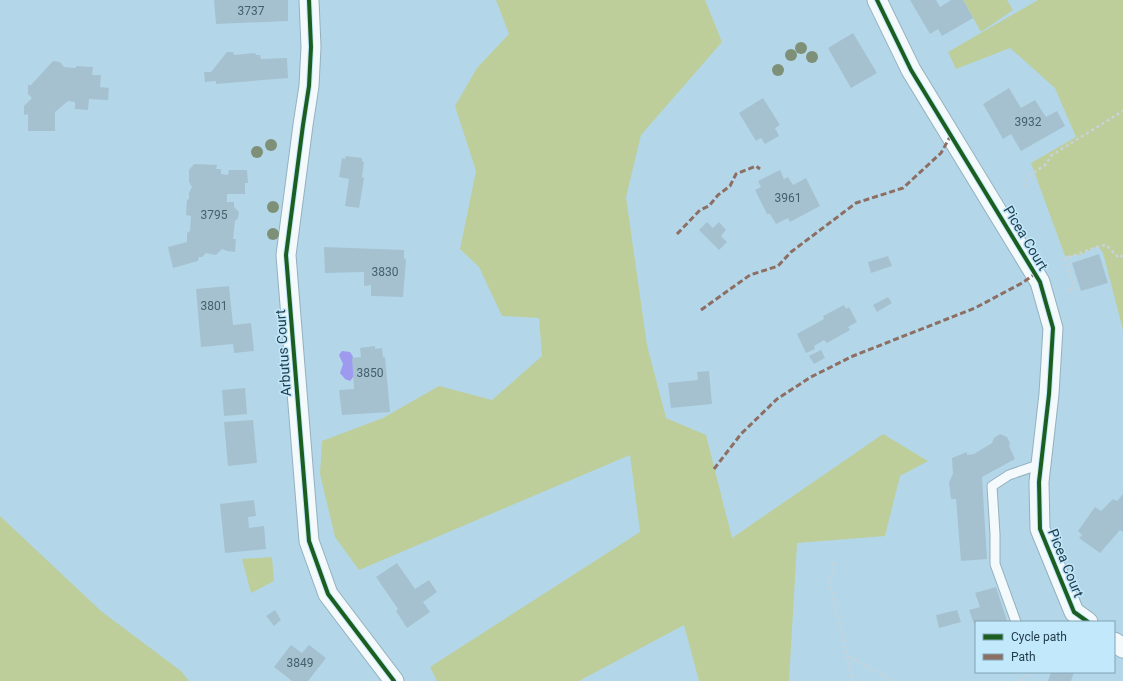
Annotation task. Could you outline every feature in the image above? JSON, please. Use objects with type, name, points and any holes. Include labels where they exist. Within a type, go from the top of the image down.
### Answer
[{"type":"street","name":"Arbutus Court","points":[[309,0],[311,47],[309,86],[286,255],[309,541],[328,594],[394,681]]},
{"type":"street","name":"Picea Court","points":[[877,0],[911,70],[1040,282],[1053,328],[1049,394],[1039,482],[1040,529],[1074,612],[1085,621]]},
{"type":"lane","points":[[1016,621],[995,564],[992,486],[1009,475],[1041,464]]},
{"type":"path","points":[[1024,187],[1028,177],[1045,164],[1052,155],[1123,111]]},
{"type":"path","points":[[1068,290],[1075,288],[1065,258],[1080,255],[1098,246],[1106,245],[1119,258],[1123,255]]},
{"type":"path","points":[[834,563],[830,583],[853,681]]},
{"type":"path","points":[[846,656],[894,681]]},
{"type":"path","points":[[1021,681],[1029,673]]},
{"type":"green space","points":[[496,0],[705,0],[722,42],[641,135],[626,197],[647,345],[666,418],[706,435],[732,538],[883,434],[928,461],[900,476],[885,536],[797,543],[789,681],[699,681],[684,625],[579,681],[437,681],[430,667],[640,532],[630,455],[359,570],[335,537],[320,474],[322,441],[383,418],[439,386],[492,400],[542,356],[539,318],[502,316],[479,267],[460,249],[476,171],[455,106],[477,68],[509,34]]},
{"type":"green space","points":[[963,0],[1007,0],[1013,10],[981,32]]},
{"type":"green space","points":[[1038,0],[1123,0],[1123,330],[1103,253],[1098,246],[1080,255],[1065,256],[1031,163],[1076,137],[1055,88],[1010,48],[956,69],[948,52]]},
{"type":"green space","points":[[0,516],[101,611],[181,671],[189,681],[0,681]]},
{"type":"green space","points":[[272,557],[274,581],[251,593],[242,559]]},
{"type":"shaded area","points":[[342,351],[350,352],[354,358],[355,371],[353,378],[350,381],[345,379],[340,373],[343,364],[339,355]]},
{"type":"building","points":[[214,0],[288,0],[288,21],[216,24]]},
{"type":"building","points":[[910,0],[936,0],[940,7],[951,0],[963,0],[973,18],[942,36],[938,29],[930,34]]},
{"type":"building","points":[[853,33],[877,73],[851,88],[828,48]]},
{"type":"building","points":[[227,52],[233,52],[234,55],[255,53],[256,55],[260,55],[261,59],[287,58],[288,78],[216,84],[216,81],[205,82],[204,72],[211,72]]},
{"type":"building","points":[[53,61],[60,62],[64,67],[93,67],[92,75],[101,75],[100,87],[109,88],[108,100],[89,99],[88,110],[75,109],[75,102],[68,101],[55,112],[55,131],[28,131],[28,114],[24,115],[24,106],[32,98],[28,94],[28,85],[31,85]]},
{"type":"building","points":[[1009,88],[1021,108],[1035,100],[1046,117],[1057,111],[1065,126],[1021,151],[1011,134],[1003,139],[983,104]]},
{"type":"building","points":[[763,98],[780,125],[775,128],[779,136],[765,144],[761,138],[756,141],[739,113]]},
{"type":"building","points":[[346,156],[362,158],[362,161],[364,162],[362,177],[364,178],[359,208],[345,206],[349,179],[339,177],[342,158],[345,159]]},
{"type":"building","points":[[194,164],[217,165],[216,169],[221,169],[221,174],[228,175],[229,170],[247,170],[248,183],[245,183],[245,194],[227,194],[227,202],[234,202],[234,207],[239,212],[238,218],[235,221],[233,239],[236,239],[235,252],[222,249],[216,255],[206,253],[202,257],[199,257],[198,261],[173,268],[168,247],[187,242],[187,233],[190,231],[191,216],[186,215],[187,200],[189,199],[189,193],[192,187],[189,182],[189,170]]},
{"type":"building","points":[[780,170],[784,179],[788,177],[793,185],[806,178],[820,206],[790,222],[788,218],[776,224],[770,214],[767,214],[755,190],[761,187],[758,181]]},
{"type":"building","points":[[707,222],[713,228],[719,222],[726,230],[721,236],[727,242],[719,250],[699,230]]},
{"type":"building","points":[[324,247],[404,250],[404,258],[406,260],[403,297],[371,296],[371,285],[364,286],[364,272],[325,273]]},
{"type":"building","points":[[1099,254],[1108,283],[1081,291],[1072,263]]},
{"type":"building","points":[[888,256],[892,266],[871,273],[868,262]]},
{"type":"building","points":[[229,286],[233,325],[251,323],[254,351],[234,353],[233,344],[201,347],[196,289]]},
{"type":"building","points":[[888,297],[892,303],[877,312],[873,305]]},
{"type":"building","points":[[844,305],[846,309],[849,307],[857,322],[848,327],[850,330],[827,343],[824,340],[814,346],[815,349],[806,353],[797,334],[824,319],[823,316]]},
{"type":"building","points":[[375,346],[375,349],[382,348],[383,357],[385,357],[390,412],[342,415],[339,390],[354,389],[352,358],[361,357],[360,348]]},
{"type":"building","points":[[821,350],[825,358],[814,364],[809,356]]},
{"type":"building","points":[[709,371],[712,404],[671,408],[668,383],[698,380],[697,372]]},
{"type":"building","points":[[245,388],[247,414],[224,416],[222,390]]},
{"type":"building","points":[[253,420],[257,463],[228,466],[224,422]]},
{"type":"building","points":[[1000,434],[1007,437],[1015,459],[982,477],[987,559],[961,561],[956,499],[951,499],[949,482],[953,474],[952,458],[967,452],[967,455],[974,454],[992,443],[994,438]]},
{"type":"building","points":[[1123,494],[1123,532],[1120,530],[1100,553],[1079,538],[1082,535],[1078,531],[1095,507],[1101,511],[1113,499],[1117,501]]},
{"type":"building","points":[[254,500],[256,516],[248,517],[249,528],[264,526],[266,549],[225,553],[220,504]]},
{"type":"building","points":[[397,563],[415,589],[429,580],[437,592],[423,602],[430,612],[407,628],[396,611],[398,609],[376,577]]},
{"type":"building","points":[[996,587],[1007,621],[975,621],[975,626],[969,610],[980,607],[975,593]]},
{"type":"building","points":[[275,610],[281,620],[274,626],[266,616]]},
{"type":"building","points":[[957,610],[961,622],[939,628],[936,615]]},
{"type":"building","points":[[291,645],[302,653],[309,645],[326,658],[308,681],[292,681],[274,667]]},
{"type":"building","points":[[1051,673],[1074,673],[1071,681],[1048,681]]},
{"type":"marked path","points":[[701,310],[750,275],[778,266],[791,252],[856,203],[903,188],[941,153],[951,135]]},
{"type":"marked path","points":[[677,234],[700,210],[709,206],[718,195],[730,186],[736,174],[756,166],[760,169]]},
{"type":"marked path","points":[[714,469],[741,434],[777,399],[811,377],[853,356],[975,308],[1022,283],[1035,274]]},
{"type":"cycle path","points":[[309,0],[311,47],[309,86],[286,255],[309,541],[328,594],[394,681]]},
{"type":"cycle path","points":[[877,0],[911,70],[1040,282],[1053,328],[1049,394],[1039,482],[1040,529],[1074,612],[1087,621]]}]
